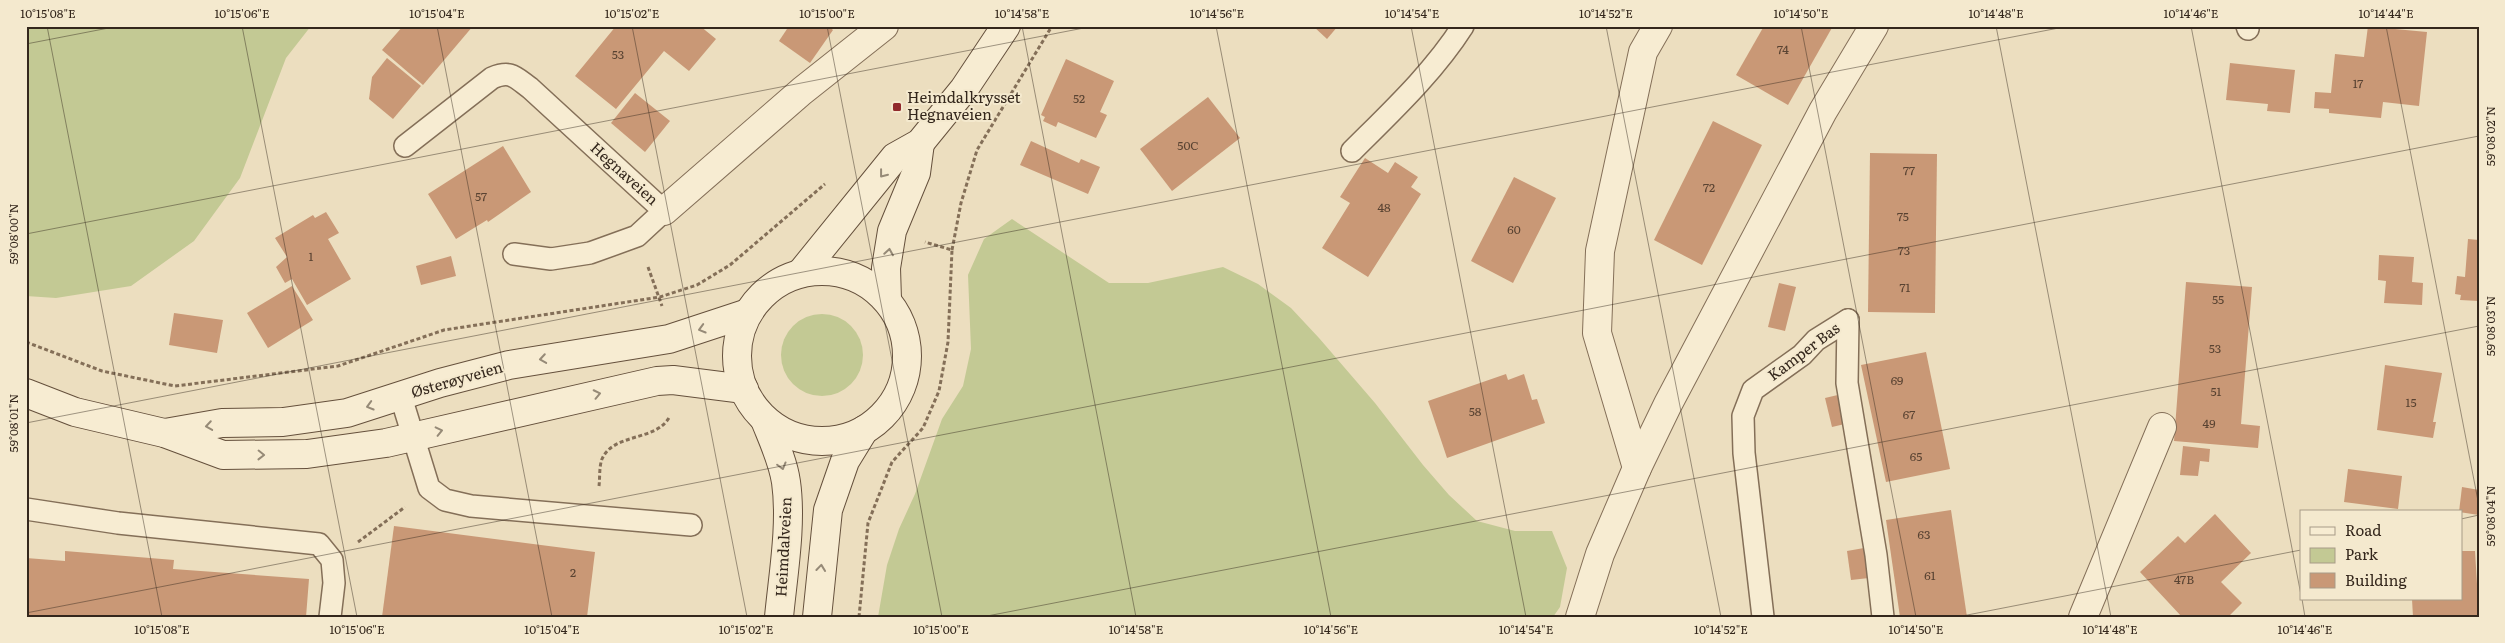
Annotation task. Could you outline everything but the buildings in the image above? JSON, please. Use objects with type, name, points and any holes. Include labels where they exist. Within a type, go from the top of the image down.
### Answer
[{"type":"main road","name":"Hegnaveien","points":[[664,210],[802,91],[884,26]]},
{"type":"main road","points":[[801,273],[895,157],[920,143],[964,89],[1006,26]]},
{"type":"main road","points":[[1637,468],[1597,333],[1600,251],[1643,52],[1658,26]]},
{"type":"main road","points":[[1580,617],[1600,554],[1637,468],[1823,111],[1874,26]]},
{"type":"main road","points":[[887,300],[886,268],[892,231],[916,173],[920,143]]},
{"type":"main road","points":[[817,617],[828,510],[845,461],[864,430],[894,401],[906,370],[907,351],[904,333],[887,300],[865,281],[848,274],[835,272],[801,273],[779,282],[763,295],[748,313],[736,351],[737,364],[744,389],[756,410],[784,433],[814,441],[833,441],[864,430]]},
{"type":"main road","name":"Østerøyveien","points":[[164,433],[222,423],[283,422],[317,419],[347,413],[401,397],[440,382],[508,365],[669,339],[748,313]]},
{"type":"main road","name":"Østerøyveien","points":[[26,393],[75,412],[164,433],[223,455],[274,456],[348,450],[657,381],[673,380],[744,389]]},
{"type":"main road","name":"Heimdalveien","points":[[766,420],[781,463],[788,501],[779,617]]},
{"type":"main road","points":[[2083,617],[2162,427]]},
{"type":"lane","points":[[1352,151],[1408,95],[1453,42],[1462,26]]},
{"type":"lane","name":"Hegnaveien","points":[[405,146],[492,78],[503,73],[510,73],[530,88],[664,210]]},
{"type":"lane","points":[[514,254],[551,259],[590,253],[637,236],[664,210]]},
{"type":"lane","name":"Kamper Bas","points":[[1763,617],[1744,453],[1743,416],[1753,390],[1802,354],[1816,340],[1848,320],[1847,383],[1876,555],[1883,617]]},
{"type":"lane","points":[[401,397],[429,488],[445,500],[471,506],[691,525]]},
{"type":"lane","points":[[26,509],[118,523],[319,544],[332,560],[334,583],[330,617]]},
{"type":"path","points":[[859,617],[868,523],[892,462],[923,428],[939,390],[948,342],[952,250],[961,203],[977,150],[1052,26]]},
{"type":"path","points":[[917,239],[952,250]]},
{"type":"path","points":[[597,517],[601,461],[607,450],[622,441],[656,429],[667,422],[672,410]]},
{"type":"path","points":[[332,560],[372,534],[429,488]]},
{"type":"green space","points":[[26,26],[311,26],[286,58],[240,178],[194,241],[131,286],[56,298],[26,296]]},
{"type":"green space","points":[[1012,219],[1109,283],[1148,283],[1223,267],[1258,284],[1291,308],[1375,403],[1449,495],[1477,521],[1515,531],[1552,531],[1567,568],[1560,607],[1553,617],[878,617],[887,565],[899,529],[915,494],[942,419],[963,386],[971,349],[968,275],[984,239]]},
{"type":"green space","points":[[822,314],[838,318],[851,326],[859,339],[863,355],[859,371],[851,384],[838,392],[822,396],[806,392],[793,384],[785,371],[781,355],[785,339],[793,326],[806,318]]},
{"type":"place","name":"Heimdalkrysset Hegnaveien","points":[[897,107]]}]
